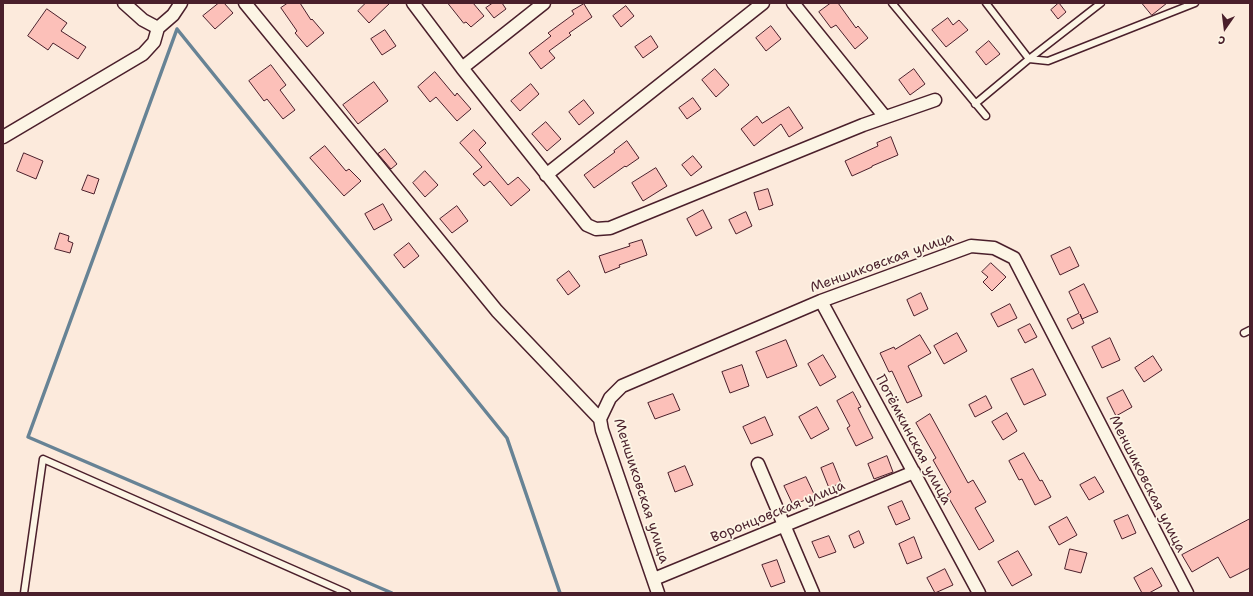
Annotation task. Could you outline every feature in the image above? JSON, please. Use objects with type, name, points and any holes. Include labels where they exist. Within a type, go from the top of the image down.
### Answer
[{"type":"street","points":[[124,3],[143,20],[158,28]]},
{"type":"street","points":[[3,137],[143,54],[154,42],[158,28],[173,15],[181,3]]},
{"type":"street","points":[[245,3],[496,311],[600,419]]},
{"type":"street","points":[[413,3],[546,175],[587,225],[596,229],[610,228],[863,125],[936,100]]},
{"type":"street","points":[[462,68],[544,3]]},
{"type":"street","points":[[546,175],[763,3]]},
{"type":"street","points":[[793,3],[885,117]]},
{"type":"street","name":"Меншиковская улица","points":[[658,593],[602,430],[600,419],[610,398],[622,386],[821,301],[971,246],[994,248],[1014,258],[1187,593]]},
{"type":"street","name":"Потёмкинская улица","points":[[821,301],[979,593]]},
{"type":"street","points":[[758,464],[813,593]]},
{"type":"street","name":"Воронцовская улица","points":[[654,579],[914,472]]},
{"type":"lane","points":[[892,3],[986,116]]},
{"type":"lane","points":[[986,3],[1029,59],[1048,61],[1195,3]]},
{"type":"lane","points":[[975,104],[1029,59],[1101,3]]},
{"type":"lane","points":[[24,593],[43,459],[347,593]]},
{"type":"building","points":[[219,3],[224,3],[233,13],[215,29],[203,16]]},
{"type":"building","points":[[288,3],[300,3],[311,20],[312,19],[324,33],[307,47],[295,33],[297,31],[281,8]]},
{"type":"building","points":[[366,3],[390,3],[369,23],[358,11]]},
{"type":"building","points":[[448,3],[473,3],[484,16],[471,27],[466,22],[464,23]]},
{"type":"building","points":[[493,3],[502,3],[506,9],[494,18],[486,8]]},
{"type":"building","points":[[831,3],[838,3],[856,28],[858,26],[868,38],[855,49],[836,25],[831,28],[819,12]]},
{"type":"building","points":[[1059,3],[1066,12],[1058,19],[1051,10]]},
{"type":"building","points":[[1142,3],[1167,3],[1152,15]]},
{"type":"building","points":[[584,4],[592,17],[569,33],[571,35],[549,51],[555,58],[541,69],[529,53],[551,36],[548,33],[574,14],[572,11]]},
{"type":"building","points":[[626,6],[634,16],[621,27],[613,16]]},
{"type":"building","points":[[47,9],[67,23],[61,31],[86,47],[78,59],[53,43],[48,50],[28,36]]},
{"type":"building","points":[[948,18],[953,25],[959,20],[968,30],[946,47],[932,30]]},
{"type":"building","points":[[771,26],[781,39],[766,51],[756,38]]},
{"type":"building","points":[[385,30],[396,46],[382,55],[371,39]]},
{"type":"building","points":[[651,36],[658,47],[643,58],[635,47]]},
{"type":"building","points":[[989,41],[1000,54],[986,65],[976,52]]},
{"type":"building","points":[[271,65],[286,85],[280,90],[295,110],[283,119],[267,99],[264,101],[249,81]]},
{"type":"building","points":[[715,69],[729,85],[716,97],[702,80]]},
{"type":"building","points":[[914,69],[925,84],[910,95],[899,80]]},
{"type":"building","points":[[435,72],[455,96],[457,93],[471,109],[457,121],[436,97],[430,102],[418,87]]},
{"type":"building","points":[[374,82],[388,101],[358,124],[343,105]]},
{"type":"building","points":[[531,84],[539,94],[520,111],[511,101]]},
{"type":"building","points":[[693,98],[701,109],[687,119],[679,108]]},
{"type":"building","points":[[584,100],[594,113],[579,125],[569,112]]},
{"type":"building","points":[[789,107],[803,128],[789,137],[781,124],[754,146],[741,129],[757,116],[762,123]]},
{"type":"building","points":[[546,122],[561,139],[547,151],[532,134]]},
{"type":"building","points":[[474,130],[486,143],[479,150],[508,185],[518,177],[530,190],[511,206],[490,181],[484,186],[473,174],[482,167],[460,143]]},
{"type":"building","points":[[891,137],[898,155],[852,176],[845,161],[878,146],[877,143]]},
{"type":"building","points":[[627,141],[639,158],[594,188],[584,175]]},
{"type":"building","points":[[325,146],[346,171],[349,169],[361,181],[344,196],[310,158]]},
{"type":"building","points":[[385,149],[397,164],[391,169],[378,154]]},
{"type":"building","points":[[24,153],[43,161],[36,179],[17,171]]},
{"type":"building","points":[[693,156],[702,167],[691,176],[682,165]]},
{"type":"building","points":[[656,168],[667,186],[643,201],[632,183]]},
{"type":"building","points":[[425,171],[438,185],[425,197],[413,183]]},
{"type":"building","points":[[88,175],[99,179],[94,194],[82,190]]},
{"type":"building","points":[[768,189],[773,205],[759,210],[754,193]]},
{"type":"building","points":[[383,204],[392,220],[374,230],[365,214]]},
{"type":"building","points":[[457,206],[468,221],[452,233],[440,219]]},
{"type":"building","points":[[703,210],[712,228],[696,236],[687,219]]},
{"type":"building","points":[[746,212],[752,226],[736,234],[729,220]]},
{"type":"building","points":[[60,233],[69,236],[68,241],[73,243],[70,253],[55,249]]},
{"type":"building","points":[[642,240],[647,255],[619,265],[620,267],[605,273],[599,256],[630,246],[629,244]]},
{"type":"building","points":[[409,243],[419,256],[404,268],[394,255]]},
{"type":"building","points":[[1070,247],[1079,266],[1060,275],[1051,256]]},
{"type":"building","points":[[991,263],[1006,277],[992,291],[983,282],[988,277],[982,272]]},
{"type":"building","points":[[569,271],[580,286],[568,295],[557,280]]},
{"type":"building","points":[[1084,284],[1098,312],[1082,319],[1084,323],[1072,329],[1067,319],[1079,313],[1069,292]]},
{"type":"building","points":[[921,293],[928,309],[914,316],[907,300]]},
{"type":"building","points":[[1010,304],[1017,318],[998,327],[991,314]]},
{"type":"building","points":[[1030,324],[1037,337],[1025,343],[1018,330]]},
{"type":"building","points":[[957,333],[967,351],[944,364],[934,346]]},
{"type":"building","points":[[920,335],[931,353],[908,366],[922,396],[907,403],[892,371],[889,372],[880,353],[894,347],[895,349]]},
{"type":"building","points":[[1110,338],[1120,360],[1102,368],[1092,347]]},
{"type":"building","points":[[786,340],[797,366],[767,378],[756,352]]},
{"type":"building","points":[[823,355],[836,377],[820,386],[808,364]]},
{"type":"building","points":[[1153,356],[1162,370],[1144,382],[1135,368]]},
{"type":"building","points":[[742,365],[749,386],[730,393],[722,372]]},
{"type":"building","points":[[1033,369],[1046,395],[1024,405],[1011,379]]},
{"type":"building","points":[[1123,390],[1132,407],[1116,416],[1107,398]]},
{"type":"building","points":[[853,392],[861,407],[858,408],[873,438],[856,446],[847,428],[850,426],[837,401]]},
{"type":"building","points":[[673,394],[680,410],[655,419],[648,403]]},
{"type":"building","points":[[986,396],[992,408],[975,417],[969,405]]},
{"type":"building","points":[[817,407],[829,429],[811,439],[799,417]]},
{"type":"building","points":[[1007,413],[1017,431],[1003,440],[992,422]]},
{"type":"building","points":[[930,414],[968,483],[973,480],[986,502],[975,508],[994,541],[979,550],[947,495],[951,492],[933,460],[936,458],[916,423]]},
{"type":"building","points":[[765,417],[773,435],[751,444],[743,427]]},
{"type":"building","points":[[1024,453],[1040,481],[1042,480],[1051,497],[1035,505],[1022,479],[1019,480],[1009,461]]},
{"type":"building","points":[[887,456],[893,472],[874,479],[868,464]]},
{"type":"building","points":[[833,463],[841,483],[829,488],[821,468]]},
{"type":"building","points":[[685,466],[693,485],[675,492],[668,473]]},
{"type":"building","points":[[806,477],[815,496],[793,505],[784,486]]},
{"type":"building","points":[[1095,477],[1104,492],[1089,500],[1080,485]]},
{"type":"building","points":[[902,501],[910,519],[896,525],[888,507]]},
{"type":"building","points":[[1128,515],[1136,533],[1122,539],[1114,521]]},
{"type":"building","points":[[1067,517],[1077,535],[1059,545],[1049,527]]},
{"type":"building","points":[[1250,519],[1250,568],[1230,578],[1218,557],[1192,572],[1182,555]]},
{"type":"building","points":[[859,531],[864,543],[854,548],[849,536]]},
{"type":"building","points":[[829,536],[836,552],[819,558],[812,542]]},
{"type":"building","points":[[914,537],[922,558],[907,564],[899,544]]},
{"type":"building","points":[[1070,549],[1087,553],[1081,573],[1065,569]]},
{"type":"building","points":[[1018,551],[1032,575],[1012,586],[998,562]]},
{"type":"building","points":[[777,560],[785,582],[771,587],[762,565]]},
{"type":"building","points":[[1152,568],[1162,586],[1149,593],[1142,593],[1134,578]]},
{"type":"building","points":[[945,569],[953,585],[935,593],[927,578]]},
{"type":"waterway","points":[[392,593],[28,437],[177,29],[507,438],[560,593]]}]
